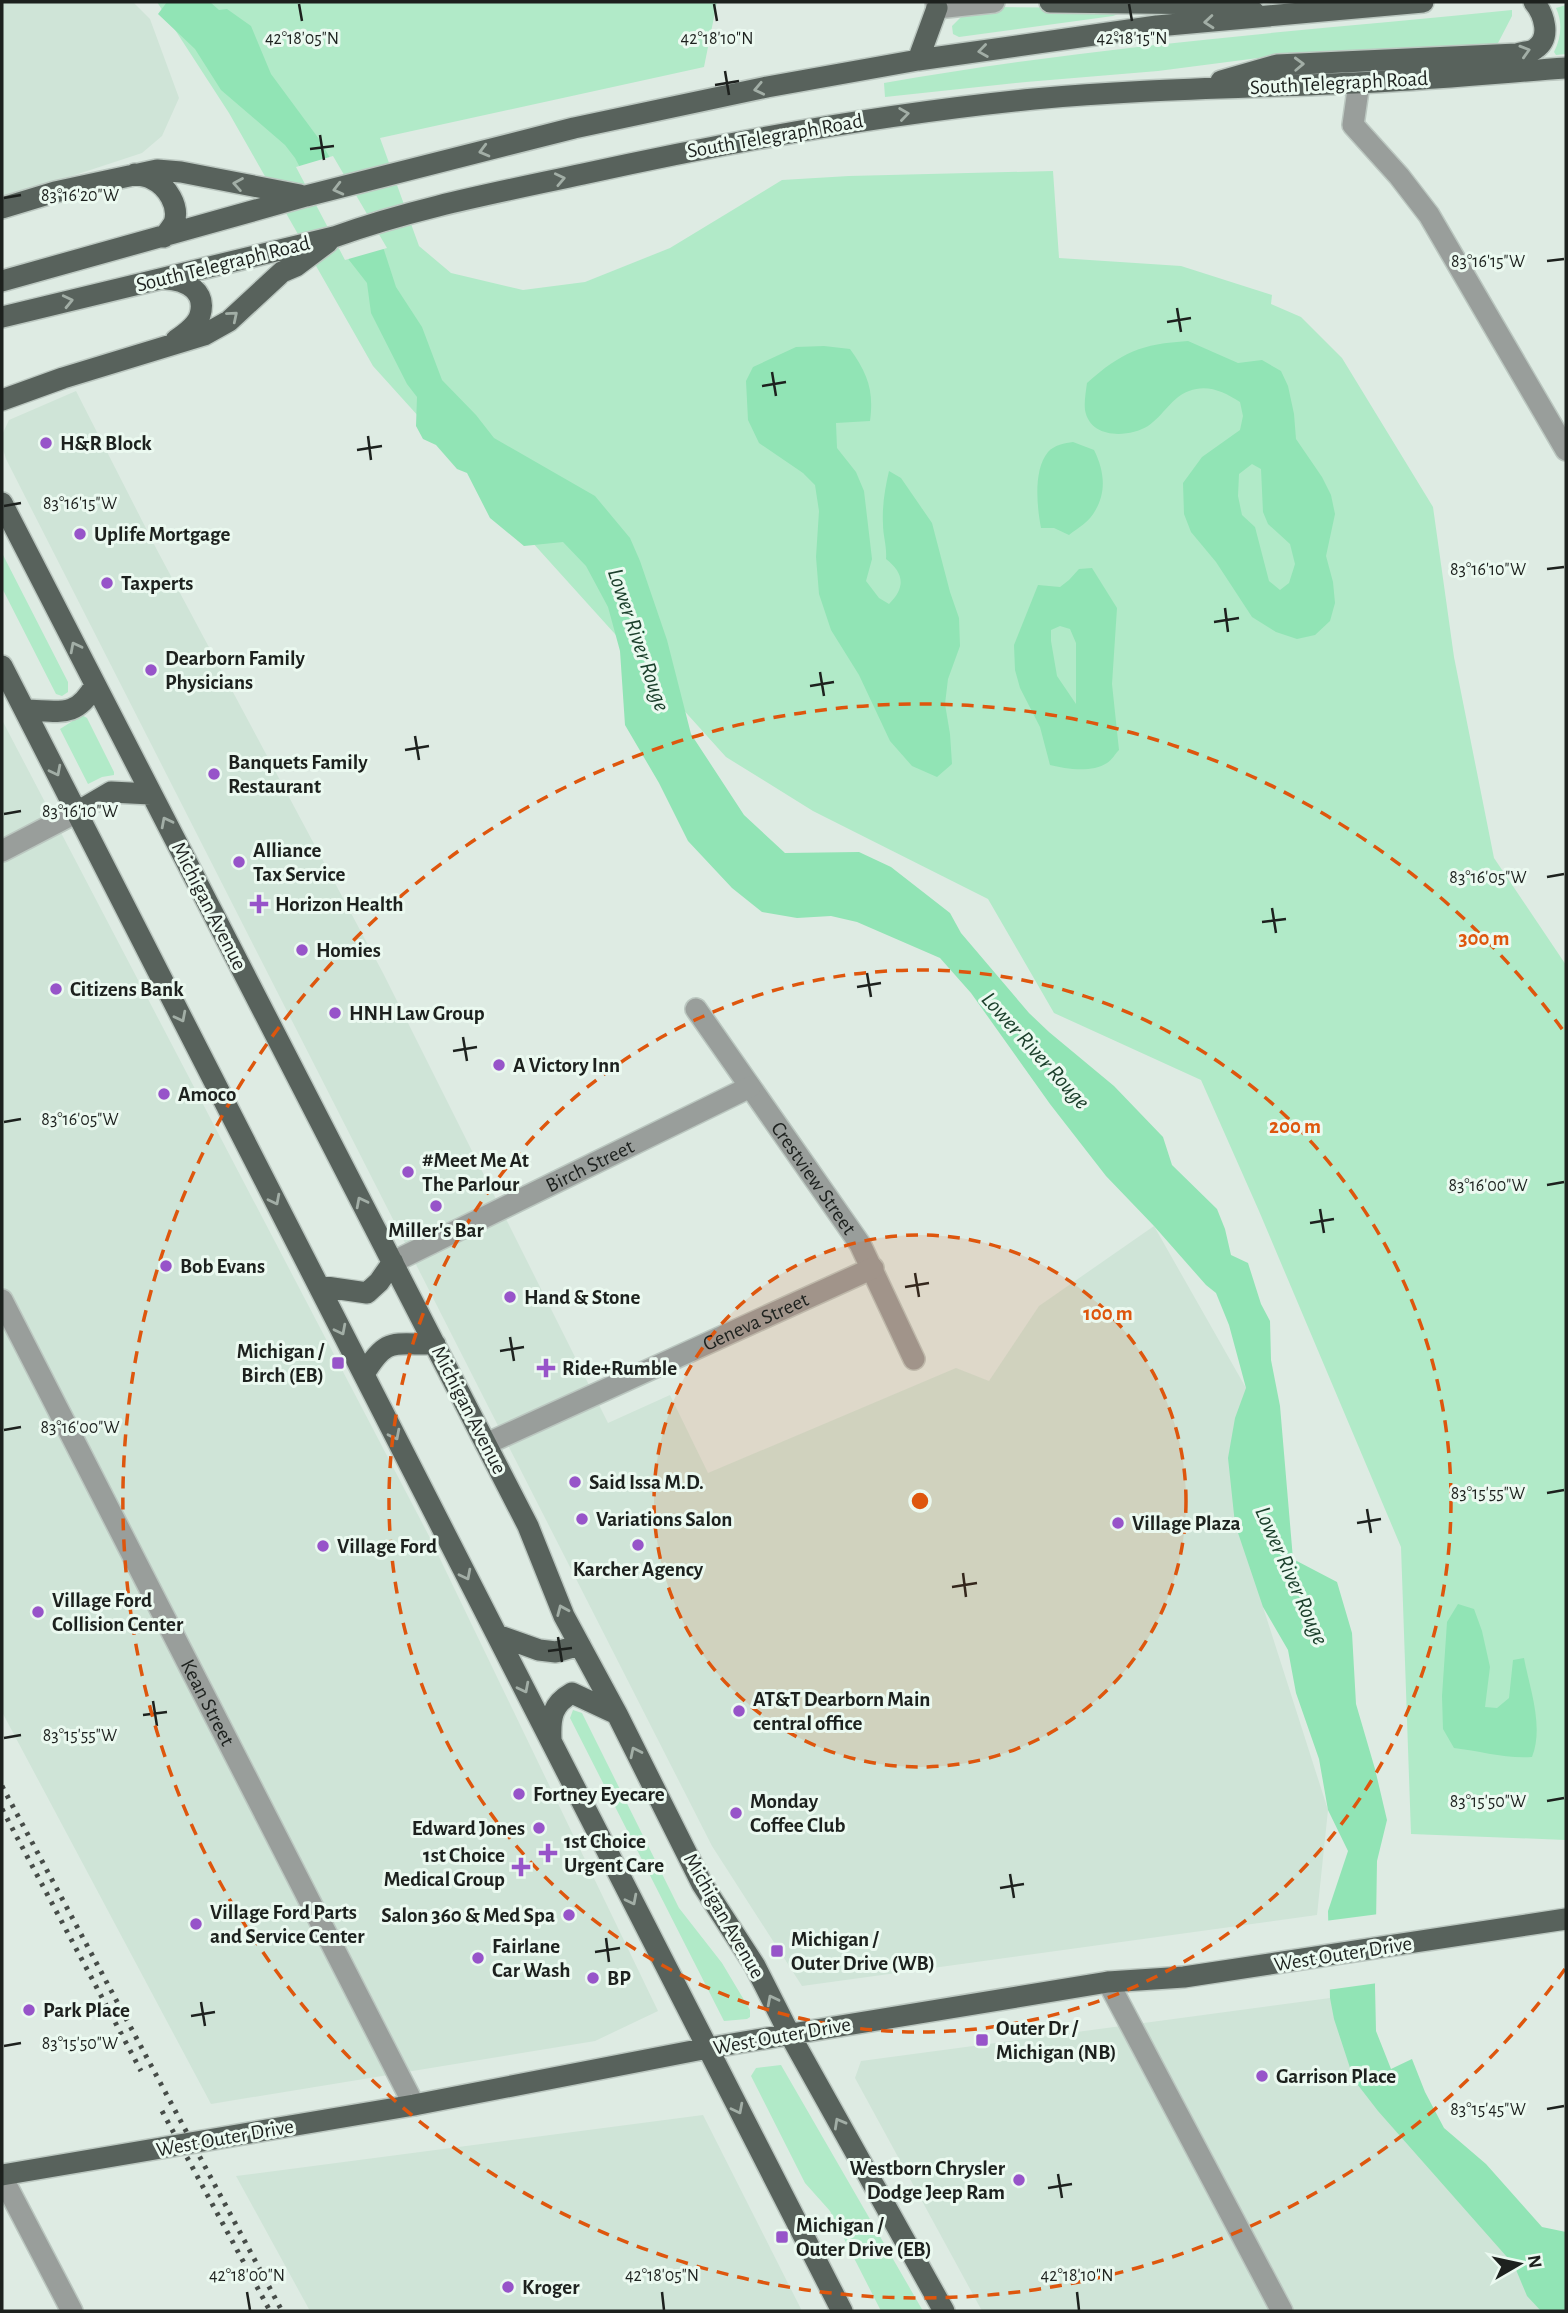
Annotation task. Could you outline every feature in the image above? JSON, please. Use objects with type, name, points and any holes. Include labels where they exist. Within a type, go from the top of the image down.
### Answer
[{"type":"main road","points":[[1050,2],[1221,4],[1270,16]]},
{"type":"main road","name":"South Telegraph Road","points":[[2,281],[306,197],[574,128],[767,87],[918,60],[1157,26],[1423,2]]},
{"type":"main road","points":[[1185,90],[1277,65],[1517,54],[1535,49],[1545,37],[1541,10],[1534,2]]},
{"type":"main road","points":[[918,60],[936,5]]},
{"type":"main road","name":"South Telegraph Road","points":[[2,317],[334,237],[391,219],[588,173],[786,132],[934,110],[1038,99],[1359,83],[1566,68]]},
{"type":"main road","points":[[2,208],[55,192],[157,170],[181,172],[306,197]]},
{"type":"main road","points":[[133,174],[151,178],[171,196],[175,209],[174,222],[164,237]]},
{"type":"main road","points":[[2,400],[204,335],[229,321],[282,272],[296,266],[334,237]]},
{"type":"main road","points":[[163,279],[181,280],[190,284],[200,300],[201,314],[196,323],[172,344]]},
{"type":"main road","name":"Michigan Avenue","points":[[2,503],[528,1526],[565,1616],[702,1884],[755,1966],[790,2035],[944,2311]]},
{"type":"main road","points":[[2,666],[842,2311]]},
{"type":"main road","points":[[25,710],[64,711],[76,708],[86,700],[95,685]]},
{"type":"main road","points":[[77,812],[111,792],[152,794]]},
{"type":"main road","points":[[319,1286],[367,1293],[379,1282],[393,1262]]},
{"type":"main road","points":[[364,1374],[377,1353],[388,1345],[435,1344]]},
{"type":"main road","points":[[497,1635],[556,1653],[580,1644]]},
{"type":"main road","points":[[551,1741],[550,1717],[555,1706],[572,1693],[617,1714]]},
{"type":"main road","name":"West Outer Drive","points":[[2,2176],[414,2105],[708,2048],[1108,1982],[1184,1977],[1566,1919]]},
{"type":"street","points":[[936,5],[994,2]]},
{"type":"street","points":[[1359,83],[1353,125],[1399,176],[1429,215],[1566,450]]},
{"type":"street","points":[[2,851],[77,812]]},
{"type":"street","name":"Crestview Street","points":[[696,1009],[860,1244],[914,1359]]},
{"type":"street","name":"Birch Street","points":[[393,1262],[750,1087]]},
{"type":"street","name":"Geneva Street","points":[[486,1444],[873,1268]]},
{"type":"street","name":"Kean Street","points":[[2,1300],[414,2105]]},
{"type":"street","points":[[1108,1982],[1282,2311]]},
{"type":"street","points":[[2,2176],[72,2311]]},
{"type":"shaded area","points":[[2,2],[133,2],[150,19],[179,98],[162,136],[142,153],[2,199]]},
{"type":"shaded area","points":[[157,2],[717,2],[704,67],[380,138],[419,246],[451,273],[523,290],[585,282],[670,248],[782,180],[1053,171],[1059,258],[1181,266],[1272,295],[1271,304],[1301,317],[1342,358],[1433,507],[1454,657],[1494,858],[1566,965],[1566,1840],[1411,1834],[1401,1547],[1201,1080],[1054,1013],[988,899],[813,811],[726,757],[373,366],[229,113]]},
{"type":"shaded area","points":[[1566,5],[1566,54],[1556,55],[1554,52],[1560,36],[1560,25],[1556,8]]},
{"type":"shaded area","points":[[998,7],[1111,8],[1121,13],[959,37],[953,34],[952,26],[965,13]]},
{"type":"shaded area","points":[[1512,10],[1512,16],[1498,43],[1499,48],[1266,57],[1158,71],[885,97],[884,83],[1040,59]]},
{"type":"shaded area","points":[[76,391],[157,550],[383,973],[608,1423],[670,1395],[708,1473],[956,1368],[989,1381],[1039,1306],[1154,1226],[1246,1388],[1263,1607],[1328,1810],[1317,1915],[802,1986],[712,1846],[6,459],[2,435],[9,420]]},
{"type":"shaded area","points":[[2,553],[68,682],[68,692],[62,696],[56,694],[2,588]]},
{"type":"shaded area","points":[[82,715],[87,718],[114,772],[114,775],[88,784],[60,729]]},
{"type":"shaded area","points":[[2,720],[429,1536],[658,2011],[595,2041],[211,2104],[2,1712]]},
{"type":"shaded area","points":[[573,1710],[582,1713],[679,1908],[722,1963],[750,2010],[750,2017],[747,2019],[724,2021],[570,1718]]},
{"type":"shaded area","points":[[1330,1998],[1557,2311],[982,2311],[855,2078],[861,2061]]},
{"type":"shaded area","points":[[781,2065],[923,2311],[881,2311],[830,2211],[805,2183],[751,2076],[756,2068]]},
{"type":"shaded area","points":[[703,2115],[802,2311],[310,2311],[236,2176]]},
{"type":"water","name":"Lower River Rouge","points":[[167,2],[210,2],[219,10],[227,9],[251,26],[271,74],[319,139],[384,250],[396,287],[422,327],[442,380],[494,438],[595,496],[630,538],[667,640],[691,734],[744,815],[785,853],[859,852],[891,867],[950,913],[961,933],[1029,1013],[1114,1086],[1163,1137],[1172,1165],[1217,1209],[1231,1255],[1248,1263],[1261,1304],[1270,1321],[1271,1360],[1280,1406],[1293,1559],[1337,1582],[1352,1633],[1356,1704],[1387,1820],[1377,1861],[1376,2031],[1391,2069],[1412,2059],[1444,2128],[1486,2164],[1542,2227],[1566,2232],[1566,2311],[1541,2311],[1527,2296],[1514,2265],[1378,2111],[1354,2080],[1330,1998],[1328,1911],[1348,1851],[1328,1810],[1319,1759],[1296,1693],[1288,1650],[1263,1607],[1235,1524],[1228,1458],[1235,1418],[1246,1388],[1229,1325],[1216,1293],[1106,1176],[1050,1104],[971,993],[940,958],[857,922],[831,916],[797,918],[762,912],[732,888],[688,841],[659,783],[625,725],[620,651],[608,607],[586,566],[563,542],[524,546],[490,518],[467,473],[457,469],[436,445],[423,439],[416,426],[417,397],[407,384],[371,313],[367,283],[349,260],[295,158],[285,145],[221,90],[195,49],[158,14]]},
{"type":"water","points":[[1188,341],[1238,363],[1262,360],[1281,371],[1288,386],[1296,439],[1322,477],[1331,495],[1335,514],[1326,556],[1335,603],[1330,621],[1315,635],[1297,639],[1276,632],[1252,617],[1216,562],[1191,532],[1184,514],[1183,483],[1202,457],[1240,430],[1243,416],[1240,402],[1216,390],[1203,388],[1183,394],[1148,426],[1130,433],[1102,431],[1088,420],[1085,410],[1087,383],[1111,364],[1145,347]],"holes":[[[1252,464],[1261,469],[1263,512],[1268,524],[1290,544],[1295,564],[1289,583],[1280,590],[1269,581],[1255,527],[1242,515],[1238,496],[1239,474]]]},
{"type":"water","points":[[796,347],[850,349],[865,375],[870,392],[870,421],[836,423],[837,448],[856,472],[864,491],[872,559],[866,581],[879,598],[889,604],[900,586],[899,575],[886,559],[883,528],[889,471],[901,478],[932,523],[959,618],[960,646],[948,679],[945,704],[952,764],[937,777],[912,766],[890,741],[859,675],[831,630],[819,594],[816,557],[819,511],[815,485],[803,473],[759,443],[748,420],[746,381],[753,367]]},
{"type":"water","points":[[1073,442],[1094,450],[1102,473],[1103,488],[1093,515],[1069,535],[1054,528],[1041,528],[1037,489],[1040,469],[1048,452],[1056,446]]},
{"type":"water","points":[[1092,568],[1117,608],[1112,684],[1119,750],[1109,762],[1101,766],[1079,769],[1050,765],[1040,727],[1020,688],[1015,670],[1014,645],[1038,585],[1060,587],[1079,569]],"holes":[[[1060,626],[1070,629],[1076,643],[1076,704],[1057,676],[1051,641],[1051,630]]]},
{"type":"water","points":[[1458,1604],[1474,1609],[1482,1631],[1490,1667],[1485,1707],[1497,1708],[1509,1698],[1513,1660],[1524,1658],[1536,1720],[1537,1733],[1532,1757],[1503,1756],[1454,1748],[1443,1729],[1442,1696],[1447,1622]]},
{"type":"pier","points":[[333,156],[387,248],[345,260],[296,167]]},
{"type":"pier","points":[[1379,1914],[1378,1983],[1327,1990],[1325,1921]]},
{"type":"railway","points":[[2,1786],[282,2311]]},
{"type":"railway","points":[[2,1809],[141,2071]]},
{"type":"railway","points":[[162,2111],[270,2311]]},
{"type":"place","name":"H&R Block","points":[[46,443]]},
{"type":"place","name":"Uplife Mortgage","points":[[80,534]]},
{"type":"place","name":"Taxperts","points":[[107,583]]},
{"type":"place","name":"Dearborn Family Physicians","points":[[151,670]]},
{"type":"place","name":"Banquets Family Restaurant","points":[[214,774]]},
{"type":"place","name":"Alliance Tax Service","points":[[239,862]]},
{"type":"place","name":"Horizon Health","points":[[259,904]]},
{"type":"place","name":"Homies","points":[[302,950]]},
{"type":"place","name":"Citizens Bank","points":[[56,989]]},
{"type":"place","name":"HNH Law Group","points":[[335,1013]]},
{"type":"place","name":"A Victory Inn","points":[[499,1065]]},
{"type":"place","name":"Amoco","points":[[164,1094]]},
{"type":"place","name":"#Meet Me At The Parlour","points":[[408,1172]]},
{"type":"place","name":"Miller's Bar","points":[[436,1206]]},
{"type":"place","name":"Bob Evans","points":[[166,1266]]},
{"type":"place","name":"Hand & Stone","points":[[510,1297]]},
{"type":"place","name":"Michigan / Birch (EB)","points":[[338,1363]]},
{"type":"place","name":"Ride+Rumble","points":[[546,1368]]},
{"type":"place","name":"Said Issa M.D.","points":[[575,1482]]},
{"type":"place","name":"Variations Salon","points":[[582,1519]]},
{"type":"place","name":"Village Plaza","points":[[1118,1523]]},
{"type":"place","name":"Karcher Agency","points":[[638,1545]]},
{"type":"place","name":"Village Ford","points":[[323,1546]]},
{"type":"place","name":"Village Ford Collision Center","points":[[38,1612]]},
{"type":"place","name":"AT&T Dearborn Main central office","points":[[739,1711]]},
{"type":"place","name":"Fortney Eyecare","points":[[519,1794]]},
{"type":"place","name":"Monday Coffee Club","points":[[736,1813]]},
{"type":"place","name":"Edward Jones","points":[[539,1828]]},
{"type":"place","name":"1st Choice Urgent Care","points":[[548,1853]]},
{"type":"place","name":"1st Choice Medical Group","points":[[521,1867]]},
{"type":"place","name":"Salon 360 & Med Spa","points":[[569,1915]]},
{"type":"place","name":"Village Ford Parts and Service Center","points":[[196,1924]]},
{"type":"place","name":"Michigan / Outer Drive (WB)","points":[[777,1951]]},
{"type":"place","name":"Fairlane Car Wash","points":[[478,1958]]},
{"type":"place","name":"BP","points":[[593,1978]]},
{"type":"place","name":"Park Place","points":[[29,2010]]},
{"type":"place","name":"Outer Dr / Michigan (NB)","points":[[982,2040]]},
{"type":"place","name":"Garrison Place","points":[[1262,2076]]},
{"type":"place","name":"Westborn Chrysler Dodge Jeep Ram","points":[[1019,2180]]},
{"type":"place","name":"Michigan / Outer Drive (EB)","points":[[782,2237]]},
{"type":"place","name":"Kroger","points":[[508,2287]]}]
